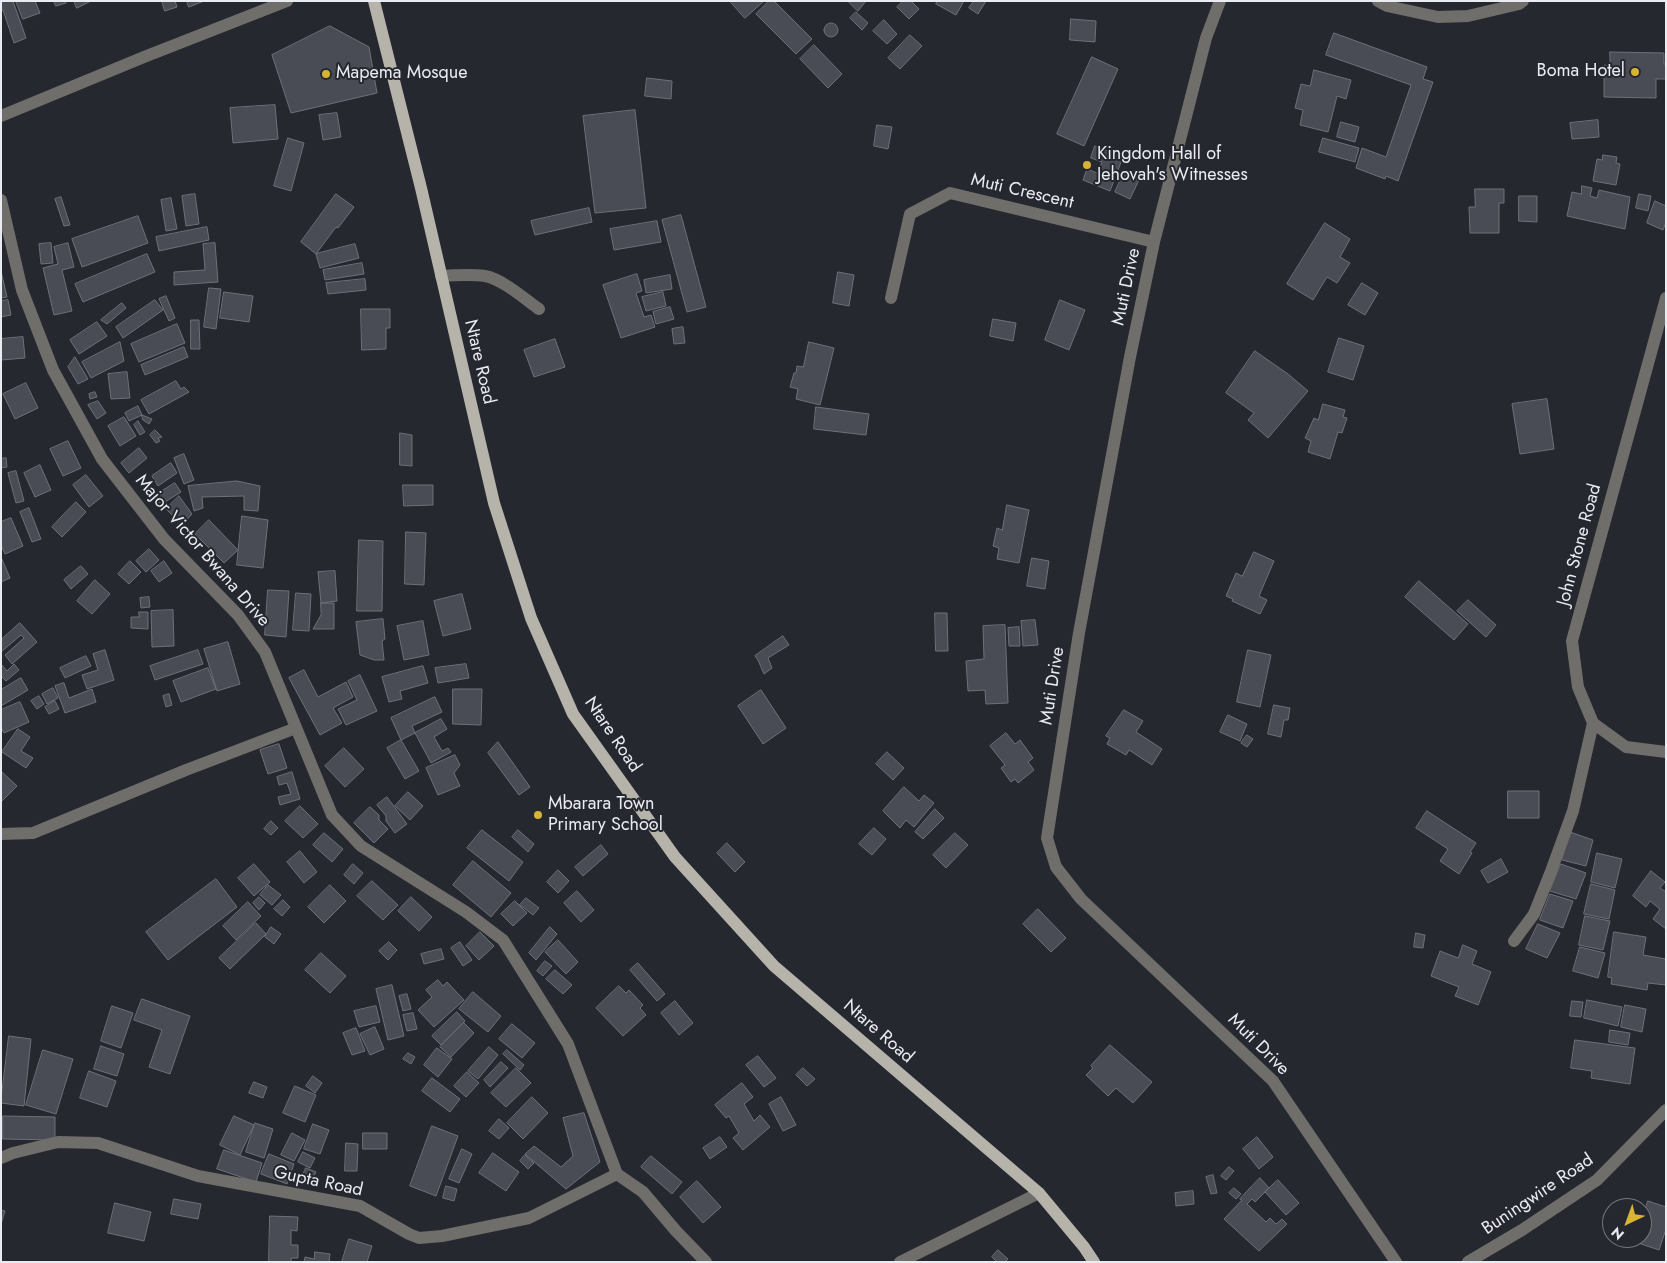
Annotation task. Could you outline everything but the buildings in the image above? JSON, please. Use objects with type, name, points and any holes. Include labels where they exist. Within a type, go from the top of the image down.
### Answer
[{"type":"main road","name":"Ntare Road","points":[[374,1],[494,504],[530,618],[573,714],[675,857],[774,966],[1039,1193],[1084,1247],[1094,1262]]},
{"type":"street","points":[[1,116],[287,1]]},
{"type":"street","name":"Muti Drive","points":[[1220,1],[1206,38],[1154,242],[1130,357],[1079,633],[1048,838],[1056,867],[1081,899],[1273,1081],[1396,1262]]},
{"type":"street","points":[[1378,1],[1387,6],[1438,17],[1468,16],[1519,4],[1524,1]]},
{"type":"street","name":"Muti Crescent","points":[[891,298],[910,214],[950,193],[1154,242]]},
{"type":"street","name":"Major Victor Bwana Drive","points":[[1,200],[22,290],[53,370],[102,459],[164,539],[238,615],[265,652],[332,815],[361,846],[466,912],[503,940],[568,1044],[617,1174]]},
{"type":"street","points":[[441,276],[487,276],[539,309]]},
{"type":"street","name":"John Stone Road","points":[[1592,723],[1578,687],[1572,641],[1666,298]]},
{"type":"street","points":[[1514,941],[1534,914],[1573,811],[1592,723],[1626,747],[1666,752]]},
{"type":"street","points":[[1,834],[33,833],[186,770],[296,728]]},
{"type":"street","name":"Buningwire Road","points":[[1468,1262],[1522,1230],[1597,1180],[1666,1110]]},
{"type":"street","name":"Gupta Road","points":[[1,1158],[13,1153],[58,1142],[98,1143],[198,1176],[360,1206],[419,1238],[442,1236],[529,1218],[617,1174]]},
{"type":"street","points":[[617,1174],[643,1192],[676,1232],[706,1262]]},
{"type":"street","points":[[900,1262],[1039,1193]]},
{"type":"place","name":"Boma Hotel","points":[[1635,72]]},
{"type":"place","name":"Mapema Mosque","points":[[326,74]]},
{"type":"place","name":"Kingdom Hall of Jehovah's Witnesses","points":[[1087,165]]},
{"type":"place","name":"Mbarara Town Primary School","points":[[538,815]]}]
